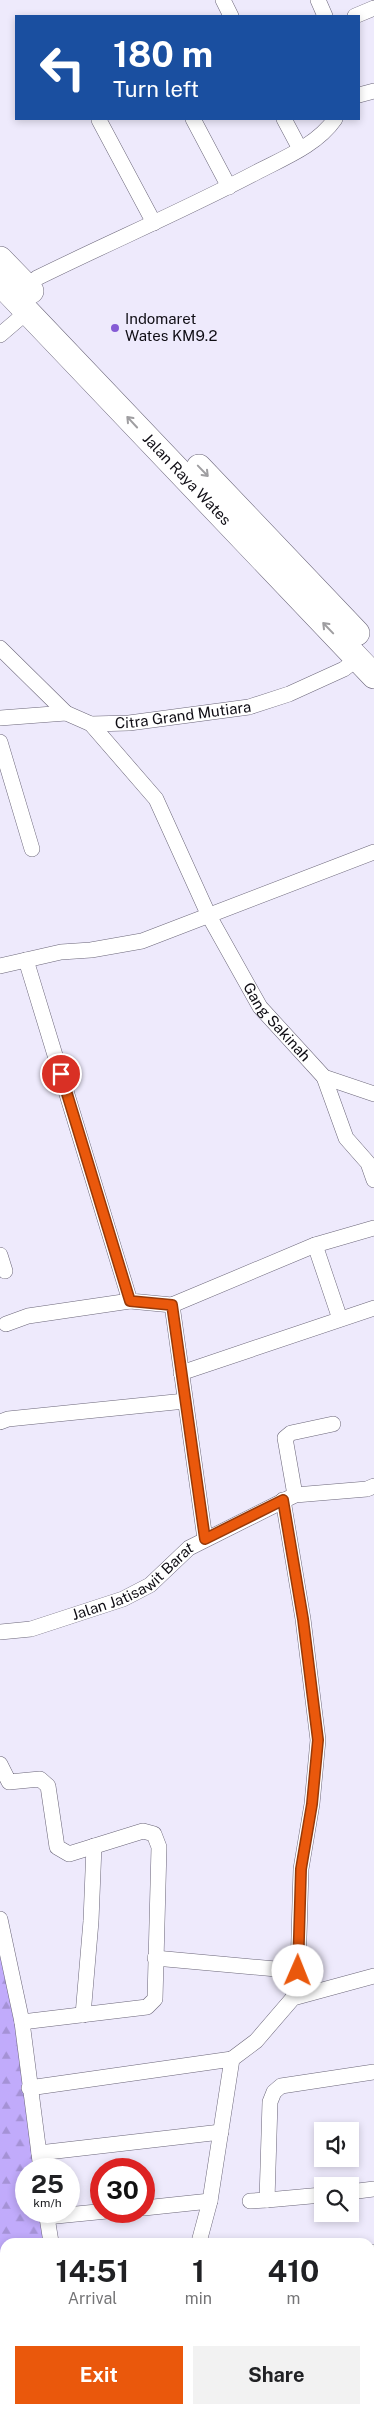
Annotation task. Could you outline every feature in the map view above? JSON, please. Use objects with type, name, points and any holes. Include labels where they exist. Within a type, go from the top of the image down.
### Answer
[{"type":"highway","name":"Jalan Raya Wates","points":[[0,259],[368,662]]},
{"type":"highway","name":"Jalan Raya Wates","points":[[0,283],[368,662]]},
{"type":"street","points":[[223,0],[230,15]]},
{"type":"street","points":[[318,0],[325,15]]},
{"type":"street","points":[[357,15],[374,8]]},
{"type":"street","points":[[360,95],[374,91]]},
{"type":"street","points":[[99,120],[154,224]]},
{"type":"street","points":[[193,120],[229,187]]},
{"type":"street","points":[[285,120],[300,149]]},
{"type":"street","points":[[26,286],[84,255],[154,224],[229,187],[300,149],[330,127],[334,120]]},
{"type":"street","points":[[0,335],[28,312]]},
{"type":"street","points":[[0,648],[66,713]]},
{"type":"street","name":"Citra Grand Mutiara","points":[[0,718],[66,713],[91,724],[128,723],[249,707],[289,694],[344,668],[368,662]]},
{"type":"street","name":"Gang Sakinah","points":[[91,724],[156,799],[209,916],[260,1007],[324,1077],[374,1094]]},
{"type":"street","points":[[0,742],[32,849]]},
{"type":"street","points":[[0,966],[61,952],[92,950],[142,941],[374,852]]},
{"type":"street","points":[[26,960],[130,1301]]},
{"type":"street","points":[[324,1077],[346,1138],[368,1163],[374,1180]]},
{"type":"street","points":[[6,1324],[28,1316],[130,1301],[172,1305],[315,1245],[374,1228]]},
{"type":"street","points":[[315,1245],[340,1318]]},
{"type":"street","points":[[0,1254],[5,1271]]},
{"type":"street","points":[[172,1305],[205,1539]]},
{"type":"street","points":[[181,1373],[374,1308]]},
{"type":"street","points":[[0,1422],[8,1419],[185,1401]]},
{"type":"street","points":[[29,2088],[232,2059],[256,2041],[293,1998],[298,1971],[301,1869],[312,1804],[318,1740],[289,1498],[285,1438],[295,1432],[332,1424]]},
{"type":"street","name":"Jalan Jatisawit Barat","points":[[0,1632],[31,1629],[122,1599],[150,1585],[189,1548],[289,1498],[368,1490],[374,1486]]},
{"type":"street","points":[[0,1764],[4,1783],[40,1779],[48,1786],[57,1847],[62,1851],[69,1854],[143,1831],[149,1831],[157,1840],[159,1847],[155,1999],[153,2004],[147,2007],[22,2022]]},
{"type":"street","points":[[83,2015],[92,1921],[94,1846]]},
{"type":"street","points":[[0,1919],[22,2022],[29,2088],[40,2158]]},
{"type":"street","points":[[155,1958],[298,1971]]},
{"type":"street","points":[[293,1998],[374,1976]]},
{"type":"street","points":[[200,2238],[210,2201],[232,2059]]},
{"type":"street","points":[[267,2200],[270,2102],[274,2092],[282,2086],[374,2072]]},
{"type":"street","points":[[39,2153],[221,2132]]},
{"type":"street","points":[[359,2191],[374,2189]]},
{"type":"street","points":[[250,2201],[314,2195]]},
{"type":"street","points":[[155,2207],[210,2201]]},
{"type":"street","points":[[48,2223],[50,2238]]},
{"type":"green space","points":[[0,1919],[39,2158],[15,2158],[15,2223],[47,2223],[48,2238],[0,2238]]},
{"type":"place","name":"Indomaret Wates KM9.2","points":[[115,328]]},
{"type":"route","points":[[61,1074],[130,1301],[172,1305],[205,1539],[283,1500],[303,1619],[318,1740],[312,1804],[301,1869],[298,1971]]}]
